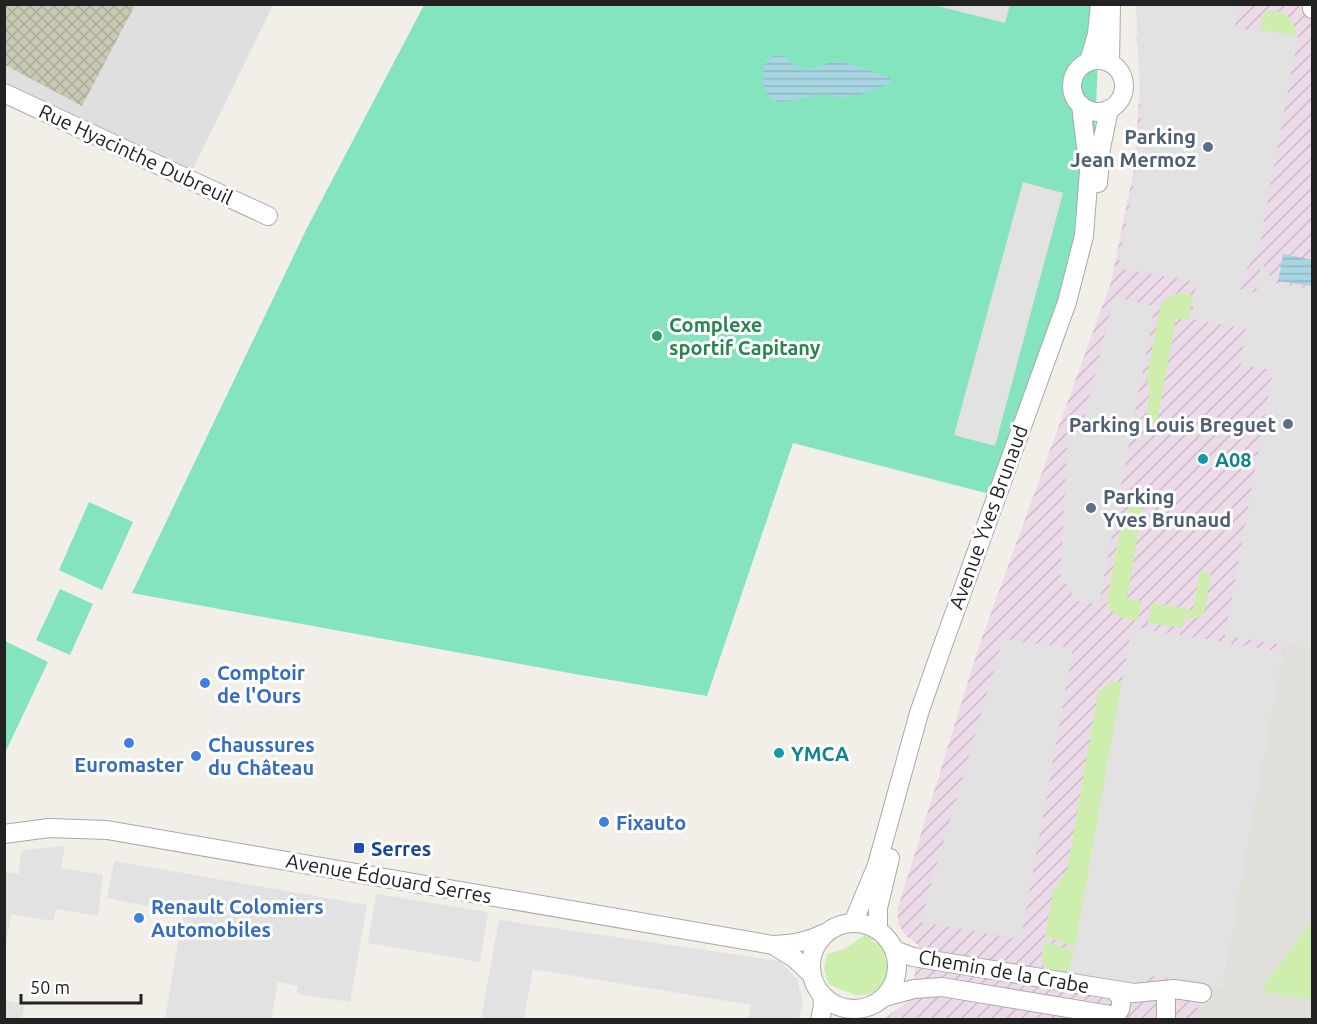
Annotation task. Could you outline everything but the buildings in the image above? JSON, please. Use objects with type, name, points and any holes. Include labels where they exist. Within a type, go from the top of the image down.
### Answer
[{"type":"street","points":[[1089,62],[1097,34],[1100,4]]},
{"type":"street","points":[[1110,63],[1111,4]]},
{"type":"street","points":[[1312,4],[1312,9]]},
{"type":"street","points":[[1103,60],[1110,63],[1117,68],[1124,84],[1119,101],[1109,109],[1093,111],[1081,105],[1073,91],[1073,82],[1078,70],[1089,62],[1103,60]]},
{"type":"street","name":"Rue Hyacinthe Dubreuil","points":[[4,93],[268,216]]},
{"type":"street","name":"Avenue Yves Brunaud","points":[[853,923],[877,865],[919,713],[1067,302],[1084,236],[1089,171],[1081,105]]},
{"type":"street","name":"Avenue Yves Brunaud","points":[[878,930],[878,908],[922,742],[967,606],[1079,299],[1095,231],[1101,148],[1109,109]]},
{"type":"street","name":"Avenue Édouard Serres","points":[[4,834],[54,828],[107,830],[773,945],[796,944],[809,941],[825,933]]},
{"type":"street","points":[[853,923],[866,924],[878,930],[894,950],[897,972],[892,986],[884,997],[870,1006],[847,1009],[833,1004],[822,995],[811,974],[811,959],[816,945],[825,933],[833,928],[853,923]]},
{"type":"street","name":"Avenue Édouard Serres","points":[[773,945],[794,958],[811,974]]},
{"type":"street","name":"Chemin de la Crabe","points":[[894,950],[913,957],[1134,993],[1166,990],[1202,993]]},
{"type":"street","name":"Chemin de la Crabe","points":[[884,997],[914,989],[942,987],[1124,1018]]},
{"type":"street","name":"Chemin de la Crabe","points":[[1114,990],[1122,999],[1120,1009],[1124,1018]]},
{"type":"street","points":[[1166,990],[1166,1020]]},
{"type":"street","points":[[1124,1018],[1134,993]]},
{"type":"street","points":[[820,1020],[823,1006],[822,995]]},
{"type":"street","points":[[838,1020],[858,1009]]},
{"type":"shaded area","points":[[4,5],[273,5],[188,179],[5,105]]},
{"type":"shaded area","points":[[4,5],[135,5],[82,106],[5,65]]},
{"type":"shaded area","points":[[934,5],[1010,5],[1005,23]]},
{"type":"shaded area","points":[[1136,5],[1312,5],[1312,1019],[883,1020],[912,998],[918,945],[905,935],[898,923],[898,908],[979,646],[1111,282],[1134,169],[1142,59],[1135,36],[1139,35]]},
{"type":"shaded area","name":"Parking Jean Mermoz","points":[[1136,5],[1240,5],[1234,29],[1260,30],[1298,36],[1258,253],[1240,278],[1239,289],[1256,293],[1261,262],[1275,283],[1312,289],[1312,649],[1225,636],[1273,370],[1240,364],[1246,329],[1192,319],[1196,282],[1118,268],[1136,172],[1141,122]]},
{"type":"shaded area","points":[[1023,182],[1063,193],[995,446],[954,435]]},
{"type":"shaded area","name":"Parking Yves Brunaud","points":[[1114,297],[1155,306],[1099,604],[1073,600],[1070,584],[1060,584],[1068,432],[1081,432]]},
{"type":"shaded area","points":[[1132,627],[1283,652],[1222,988],[1153,976],[1128,985],[1067,980]]},
{"type":"shaded area","points":[[1003,639],[1073,648],[1021,939],[920,922]]},
{"type":"shaded area","points":[[1286,645],[1312,649],[1312,1019],[1195,1020],[1203,984],[1222,987]]},
{"type":"shaded area","points":[[65,846],[61,868],[103,875],[98,916],[56,909],[53,921],[11,914],[5,951],[5,872],[18,874],[22,850]]},
{"type":"shaded area","points":[[114,861],[367,905],[350,1002],[297,994],[298,986],[278,982],[271,1019],[165,1019],[183,913],[107,898]]},
{"type":"shaded area","points":[[376,894],[488,912],[480,962],[368,943]]},
{"type":"shaded area","points":[[499,920],[779,961],[797,979],[803,1003],[798,1019],[748,1019],[751,1005],[533,969],[524,1019],[481,1019]]},
{"type":"shaded area","points":[[5,1000],[25,1004],[22,1019],[5,1019]]},
{"type":"green space","name":"Complexe sportif Capitany","points":[[424,5],[1100,5],[1093,185],[1001,497],[793,443],[707,696],[132,593],[307,228]]},
{"type":"green space","points":[[1270,10],[1281,12],[1289,18],[1295,26],[1297,36],[1260,30],[1263,15]]},
{"type":"green space","points":[[1177,293],[1193,295],[1189,320],[1176,318],[1157,424],[1146,422],[1150,389],[1146,381],[1160,308],[1164,300]]},
{"type":"green space","points":[[1132,492],[1145,494],[1127,599],[1142,601],[1138,621],[1115,614],[1107,603],[1121,524],[1127,518]]},
{"type":"green space","points":[[89,502],[133,522],[102,590],[59,570]]},
{"type":"green space","points":[[1200,572],[1211,574],[1204,614],[1195,619],[1184,617],[1182,628],[1148,623],[1152,603],[1193,610]]},
{"type":"green space","points":[[60,589],[93,604],[70,655],[36,640]]},
{"type":"green space","points":[[5,641],[48,662],[5,753]]},
{"type":"green space","points":[[1122,681],[1075,947],[1045,936],[1053,891],[1067,870],[1098,692],[1110,683]]},
{"type":"green space","points":[[1312,921],[1312,1000],[1265,991],[1264,985]]},
{"type":"green space","points":[[865,935],[871,937],[874,943],[880,943],[886,950],[884,957],[890,962],[889,976],[883,989],[865,995],[855,995],[828,984],[824,968],[827,954],[844,949]]},
{"type":"green space","points":[[1044,941],[1074,951],[1067,980],[1052,974],[1045,967],[1043,962]]},
{"type":"water","points":[[774,55],[779,55],[807,70],[831,62],[842,62],[890,78],[891,84],[853,96],[819,95],[791,100],[775,100],[764,88],[763,74],[766,63]]},
{"type":"water","points":[[1283,254],[1312,260],[1312,286],[1278,281]]},
{"type":"place","name":"Parking Jean Mermoz","points":[[1208,147]]},
{"type":"place","name":"Complexe sportif Capitany","points":[[657,336]]},
{"type":"place","name":"Parking Louis Breguet","points":[[1288,424]]},
{"type":"place","name":"A08","points":[[1203,459]]},
{"type":"place","name":"Parking Yves Brunaud","points":[[1091,508]]},
{"type":"place","name":"Comptoir de l'Ours","points":[[205,683]]},
{"type":"place","name":"Euromaster","points":[[129,743]]},
{"type":"place","name":"YMCA","points":[[779,753]]},
{"type":"place","name":"Chaussures du Château","points":[[196,756]]},
{"type":"place","name":"Fixauto","points":[[604,822]]},
{"type":"place","name":"Serres","points":[[359,848]]},
{"type":"place","name":"Renault Colomiers Automobiles","points":[[139,918]]}]
